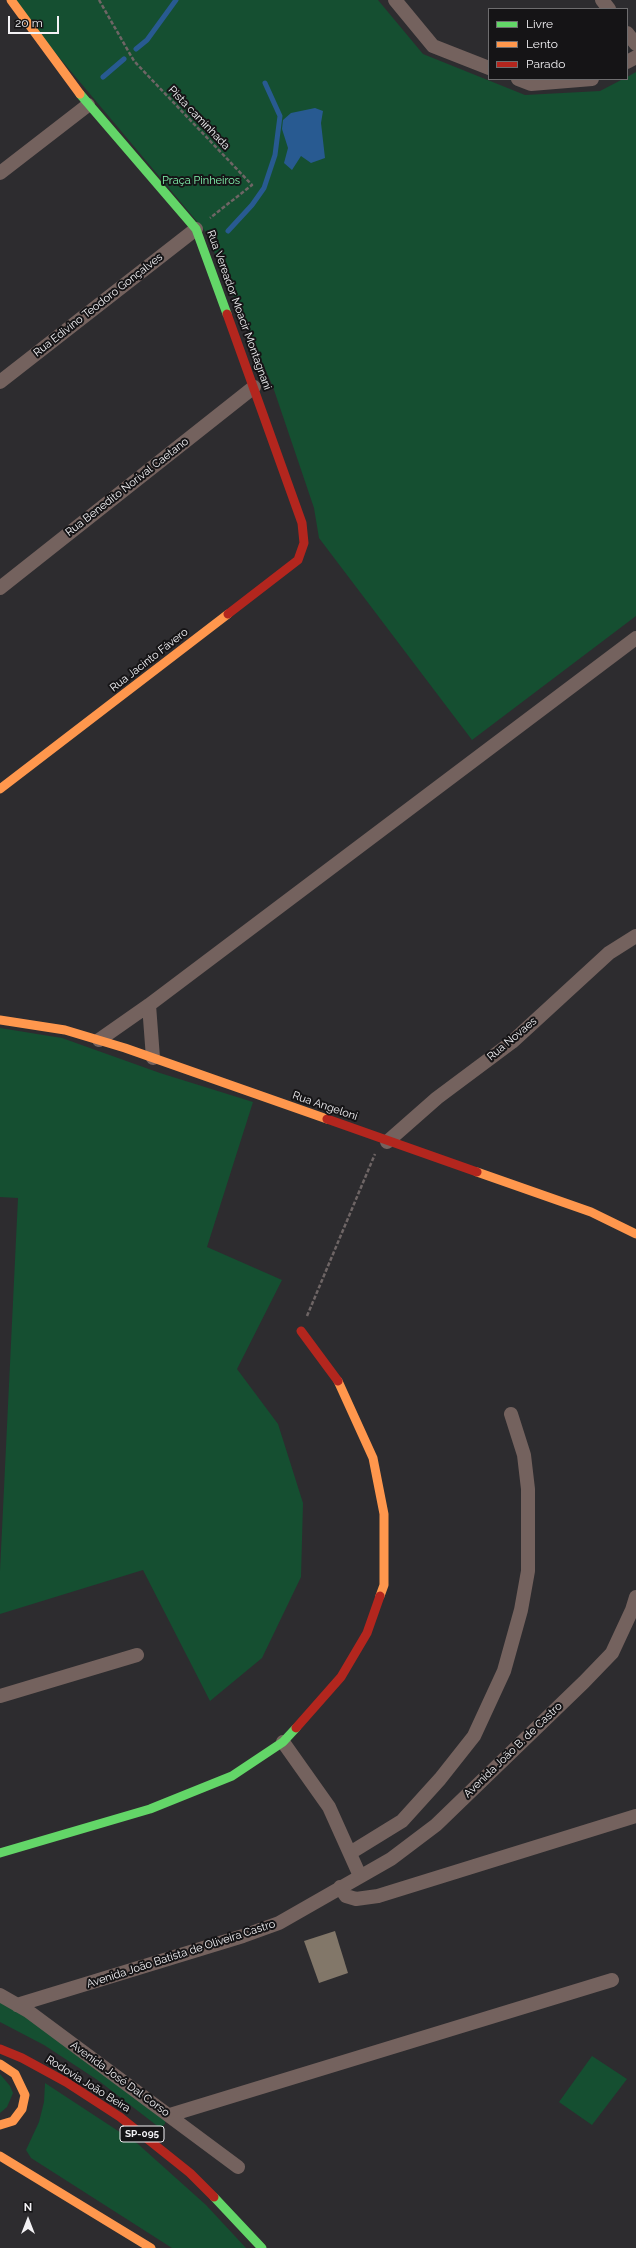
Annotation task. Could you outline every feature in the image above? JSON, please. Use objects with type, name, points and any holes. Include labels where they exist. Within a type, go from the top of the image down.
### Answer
[{"type":"street","name":"Rua Vereador Moacir Montagnani","points":[[11,0],[88,105],[196,229],[302,523],[304,543]]},
{"type":"street","points":[[395,0],[433,46],[488,68]]},
{"type":"street","points":[[602,0],[608,8]]},
{"type":"street","points":[[628,34],[636,44]]},
{"type":"street","points":[[521,80],[531,84],[580,80]]},
{"type":"street","points":[[0,173],[88,105]]},
{"type":"street","name":"Rua Edivino Teodoro Gonçalves","points":[[0,382],[196,229]]},
{"type":"street","name":"Rua Benedito Norival Caetano","points":[[0,588],[254,387]]},
{"type":"street","name":"Rua Jacinto Fávero","points":[[0,789],[298,560],[304,543]]},
{"type":"street","points":[[99,1040],[149,1005],[636,638]]},
{"type":"street","name":"Rua Novaes","points":[[384,1140],[512,1042],[609,953],[636,936]]},
{"type":"street","points":[[149,1005],[152,1058]]},
{"type":"street","name":"Rua Angeloni","points":[[0,1020],[65,1030],[99,1040],[591,1212],[615,1222],[636,1234]]},
{"type":"street","points":[[0,1853],[150,1809],[232,1776],[283,1742],[315,1708],[341,1677],[367,1634],[384,1585],[384,1514],[373,1458],[342,1386],[301,1331]]},
{"type":"street","points":[[350,1853],[402,1821],[440,1779],[474,1736],[504,1670],[521,1610],[528,1571],[528,1489],[524,1455],[511,1414]]},
{"type":"street","name":"Avenida João B. de Castro","points":[[360,1876],[391,1859],[436,1825],[584,1682],[612,1653],[632,1610],[636,1597]]},
{"type":"street","points":[[0,1696],[137,1655]]},
{"type":"street","points":[[283,1742],[329,1807],[360,1876]]},
{"type":"street","points":[[340,1887],[346,1896],[356,1899],[378,1896],[636,1816]]},
{"type":"street","name":"Avenida João Batista de Oliveira Castro","points":[[17,2005],[243,1936],[279,1923],[360,1876]]},
{"type":"street","points":[[170,2115],[612,1980]]},
{"type":"street","name":"Avenida José Dal Corso","points":[[0,1995],[17,2005],[170,2115],[238,2167]]},
{"type":"street","name":"Rodovia João Beira","points":[[0,2049],[22,2058],[66,2082],[120,2117],[190,2173],[230,2212],[262,2248]]},
{"type":"street","points":[[0,2064],[15,2074],[25,2095],[22,2109],[13,2121],[0,2126]]},
{"type":"street","points":[[0,2156],[151,2248]]},
{"type":"path","name":"Pista caminhada","points":[[99,0],[134,61],[252,185],[196,229]]},
{"type":"path","points":[[301,1331],[384,1140]]},
{"type":"green space","name":"Praça Pinheiros","points":[[11,0],[378,0],[423,54],[525,95],[600,91],[621,80],[628,80],[628,76],[636,72],[636,616],[472,740],[319,538],[314,508],[273,387],[205,231]]},
{"type":"green space","points":[[0,1028],[62,1038],[160,1073],[253,1102],[207,1247],[282,1280],[237,1369],[278,1424],[303,1503],[301,1577],[262,1658],[210,1701],[143,1570],[0,1614],[0,1571],[18,1198],[0,1197]]},
{"type":"green space","points":[[0,2002],[15,2009],[166,2118],[165,2124],[160,2128],[99,2081],[44,2045],[0,2022]]},
{"type":"green space","points":[[592,2056],[627,2079],[592,2125],[559,2102]]},
{"type":"green space","points":[[0,2074],[10,2086],[13,2093],[7,2107],[0,2113]]},
{"type":"green space","points":[[45,2083],[138,2144],[206,2205],[246,2248],[172,2248],[31,2158],[26,2150],[39,2122],[44,2102]]},
{"type":"water","points":[[315,108],[323,111],[321,123],[325,158],[311,163],[301,156],[292,170],[284,163],[288,148],[282,129],[283,120],[291,113]]},
{"type":"building","points":[[335,1931],[348,1973],[319,1983],[304,1941]]},
{"type":"waterway","points":[[136,49],[147,40],[176,0]]},
{"type":"waterway","points":[[103,77],[124,59]]},
{"type":"waterway","points":[[228,231],[252,205],[264,188],[275,155],[280,116],[265,83]]},
{"type":"traffic: fast","points":[[80,94],[196,229],[227,314]]},
{"type":"traffic: fast","points":[[0,1853],[150,1809],[232,1776],[283,1742],[296,1728]]},
{"type":"traffic: fast","points":[[214,2197],[262,2248]]},
{"type":"traffic: slow","points":[[11,0],[80,94]]},
{"type":"traffic: slow","points":[[0,789],[228,614]]},
{"type":"traffic: slow","points":[[0,1020],[65,1030],[125,1048],[327,1119]]},
{"type":"traffic: slow","points":[[477,1172],[591,1212],[636,1234]]},
{"type":"traffic: slow","points":[[338,1381],[373,1458],[384,1514],[384,1585],[380,1596]]},
{"type":"traffic: slow","points":[[0,2064],[15,2074],[25,2095],[22,2109],[13,2121],[0,2125]]},
{"type":"traffic: slow","points":[[0,2156],[151,2248]]},
{"type":"traffic: jam","points":[[227,314],[302,523],[304,543],[298,560],[228,614]]},
{"type":"traffic: jam","points":[[327,1119],[477,1172]]},
{"type":"traffic: jam","points":[[301,1331],[338,1381]]},
{"type":"traffic: jam","points":[[296,1728],[341,1677],[367,1633],[380,1596]]},
{"type":"traffic: jam","points":[[0,2049],[22,2058],[66,2082],[120,2117],[190,2173],[214,2197]]}]
